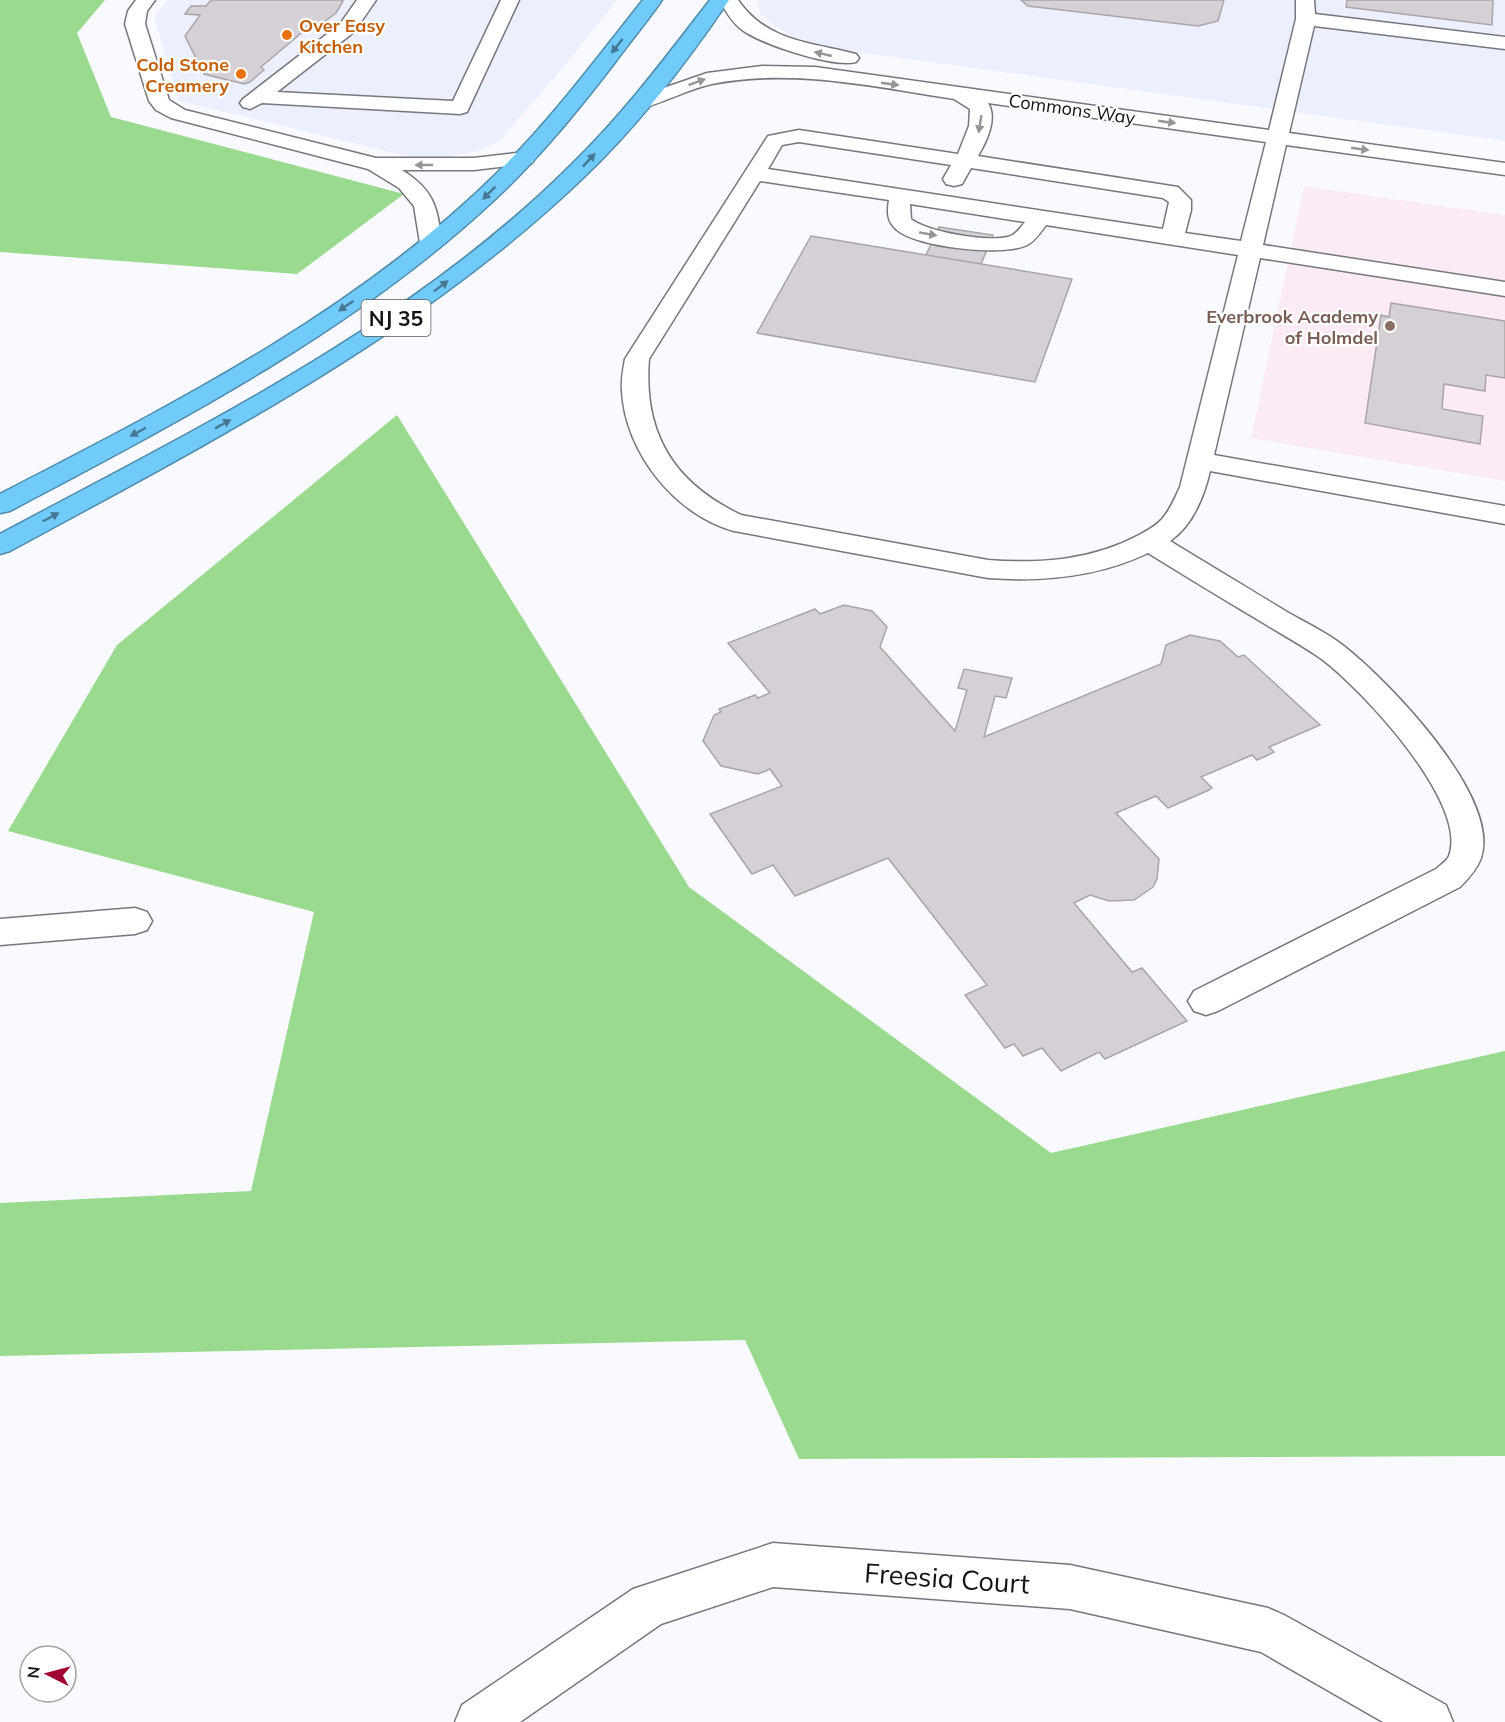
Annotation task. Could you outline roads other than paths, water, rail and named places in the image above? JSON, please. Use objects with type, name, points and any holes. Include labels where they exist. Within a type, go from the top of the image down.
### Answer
[{"type":"highway","name":"NJ 35","points":[[0,505],[147,428],[262,362],[369,291],[483,200],[524,158],[560,118],[653,0]]},
{"type":"highway","name":"NJ 35","points":[[0,545],[233,418],[324,365],[412,308],[519,225],[577,172],[642,102],[720,0]]},
{"type":"street","points":[[146,0],[138,11],[135,24],[159,101],[163,106],[178,114],[376,164],[474,164],[524,158]]},
{"type":"street","points":[[221,126],[347,28],[367,0]]},
{"type":"street","points":[[258,98],[460,108],[510,0]]},
{"type":"street","points":[[728,0],[748,26],[786,43],[822,55],[904,66]]},
{"type":"street","points":[[1172,237],[1180,210],[1180,200],[1170,192],[787,136],[775,140],[637,359],[634,394],[642,433],[659,465],[691,498],[710,512],[734,522],[1000,570],[1036,571],[1081,566],[1109,559],[1149,541],[1169,529],[1180,515],[1193,487],[1282,121],[1305,9],[1505,43]]},
{"type":"street","name":"Commons Way","points":[[642,102],[707,79],[762,72],[815,73],[960,93],[1282,121],[1505,169]]},
{"type":"street","points":[[942,202],[980,130],[982,118],[980,107],[960,93]]},
{"type":"street","points":[[376,164],[407,183],[425,205],[431,243]]},
{"type":"street","points":[[754,173],[1505,289]]},
{"type":"street","points":[[900,196],[898,216],[901,224],[908,228],[919,233],[994,245],[1021,240],[1040,217]]},
{"type":"street","points":[[1200,461],[1505,515]]},
{"type":"street","points":[[1149,541],[1334,653],[1358,674],[1402,720],[1448,784],[1463,816],[1467,838],[1466,854],[1461,865],[1449,878],[1206,1001]]},
{"type":"street","points":[[0,932],[135,921]]},
{"type":"street","name":"Freesia Court","points":[[479,1722],[649,1605],[774,1564],[1070,1587],[1268,1631],[1429,1722]]},
{"type":"place","name":"Over Easy Kitchen","points":[[287,35]]},
{"type":"place","name":"Cold Stone Creamery","points":[[241,74]]},
{"type":"place","name":"Everbrook Academy of Holmdel","points":[[1390,326]]}]
